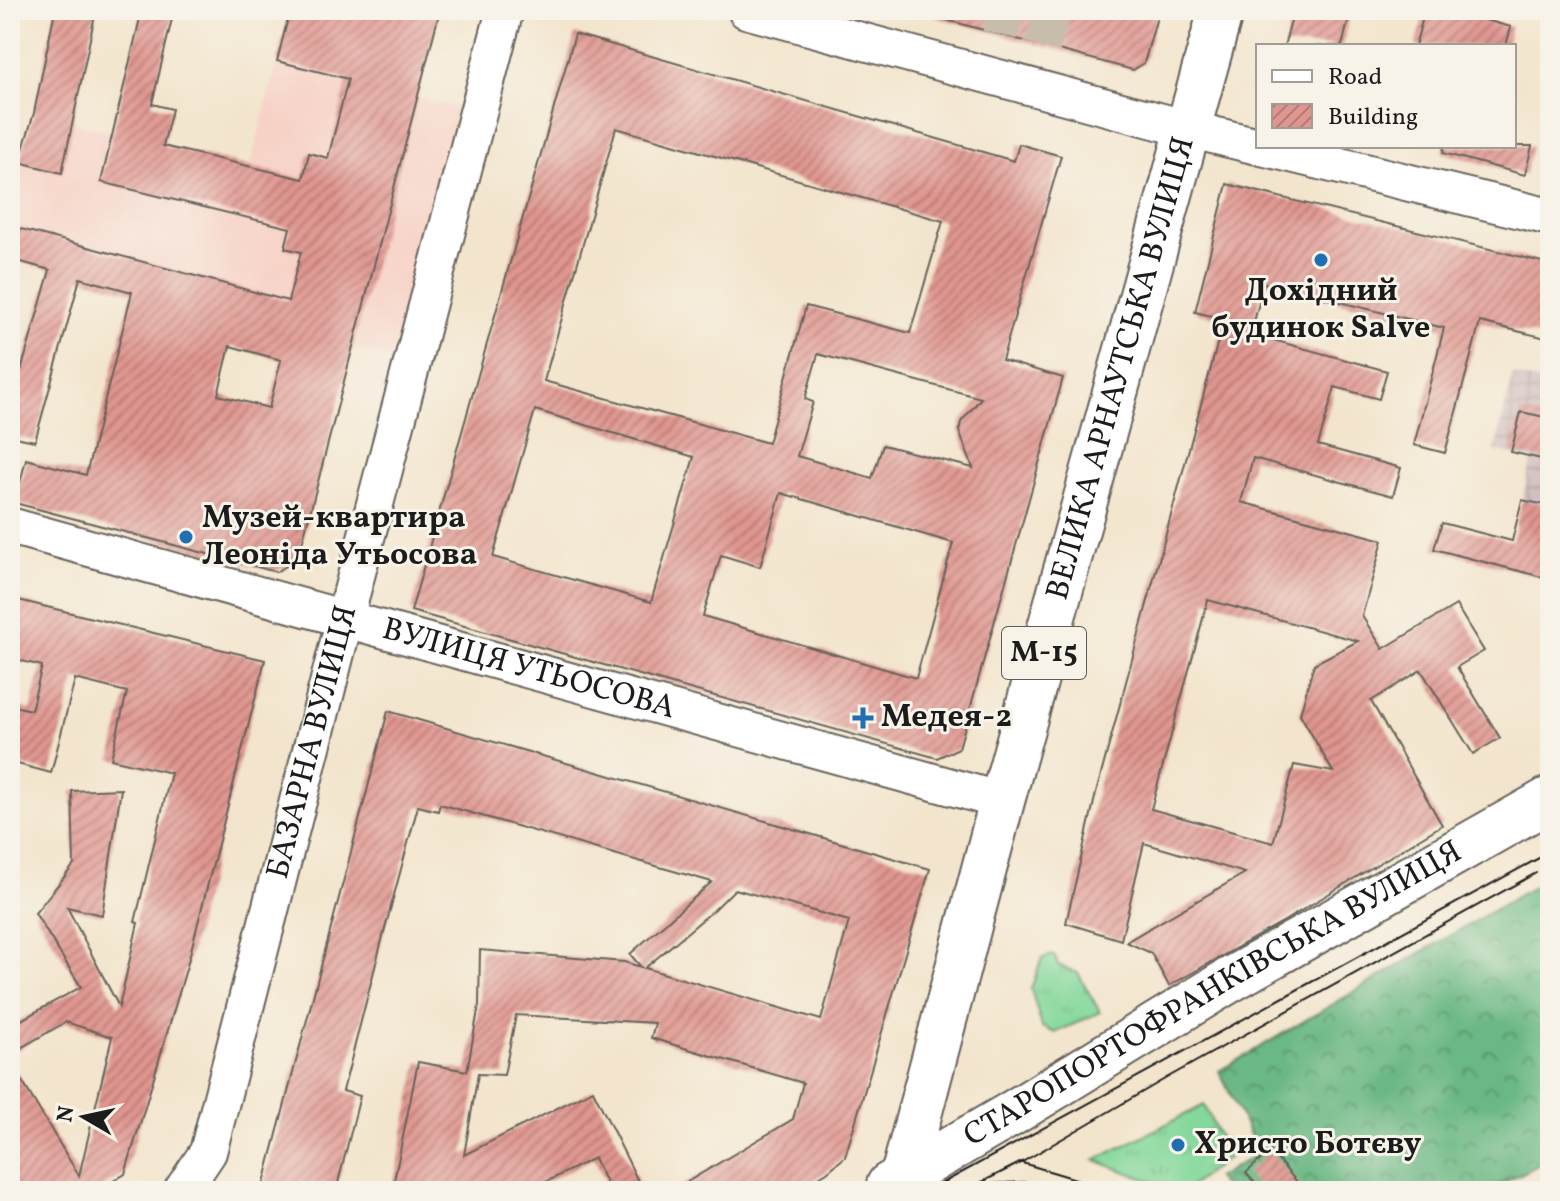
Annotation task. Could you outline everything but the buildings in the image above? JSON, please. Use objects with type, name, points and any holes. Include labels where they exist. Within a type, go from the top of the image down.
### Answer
[{"type":"main road","name":"ВЕЛИКА АРНАУТСЬКА ВУЛИЦЯ","points":[[894,1186],[1221,10]]},
{"type":"main road","name":"СТАРОПОРТОФРАНКІВСЬКА ВУЛИЦЯ","points":[[894,1186],[1228,981],[1550,799]]},
{"type":"street","name":"БАЗАРНА ВУЛИЦЯ","points":[[182,1191],[208,1152],[505,10]]},
{"type":"street","points":[[746,10],[811,18],[1188,129],[1256,146]]},
{"type":"street","points":[[1266,148],[1550,217]]},
{"type":"street","name":"ВУЛИЦЯ УТЬОСОВА","points":[[10,526],[1002,801]]},
{"type":"shaded area","points":[[277,61],[476,113],[408,363],[10,260],[10,200],[32,112],[250,168]]},
{"type":"shaded area","points":[[1513,375],[1550,384],[1550,506],[1522,500],[1532,459],[1495,451]]},
{"type":"green space","points":[[1550,877],[1550,1159],[1487,1191],[1228,1191],[1216,1178],[1259,1153],[1219,1071]]},
{"type":"green space","points":[[1054,955],[1058,965],[1078,973],[1100,1012],[1055,1033],[1042,1027],[1031,989],[1042,958]]},
{"type":"green space","points":[[1204,1105],[1229,1157],[1184,1191],[1095,1160]]},
{"type":"tunnel","points":[[1000,35],[1006,10]]},
{"type":"tunnel","points":[[1042,47],[1053,10]]},
{"type":"tram line","points":[[928,1191],[1550,852]]},
{"type":"tram line","points":[[964,1191],[1024,1161],[1170,1076],[1536,873]]},
{"type":"tram line","points":[[1019,1162],[1116,1191]]},
{"type":"tram line","points":[[985,1184],[1026,1182],[1061,1191]]},
{"type":"place","name":"Дохідний будинок Salve","points":[[1321,260]]},
{"type":"place","name":"Музей-квартира Леоніда Утьосова","points":[[186,537]]},
{"type":"place","name":"Медея-2","points":[[863,718]]},
{"type":"place","name":"Христо Ботєву","points":[[1178,1145]]}]
